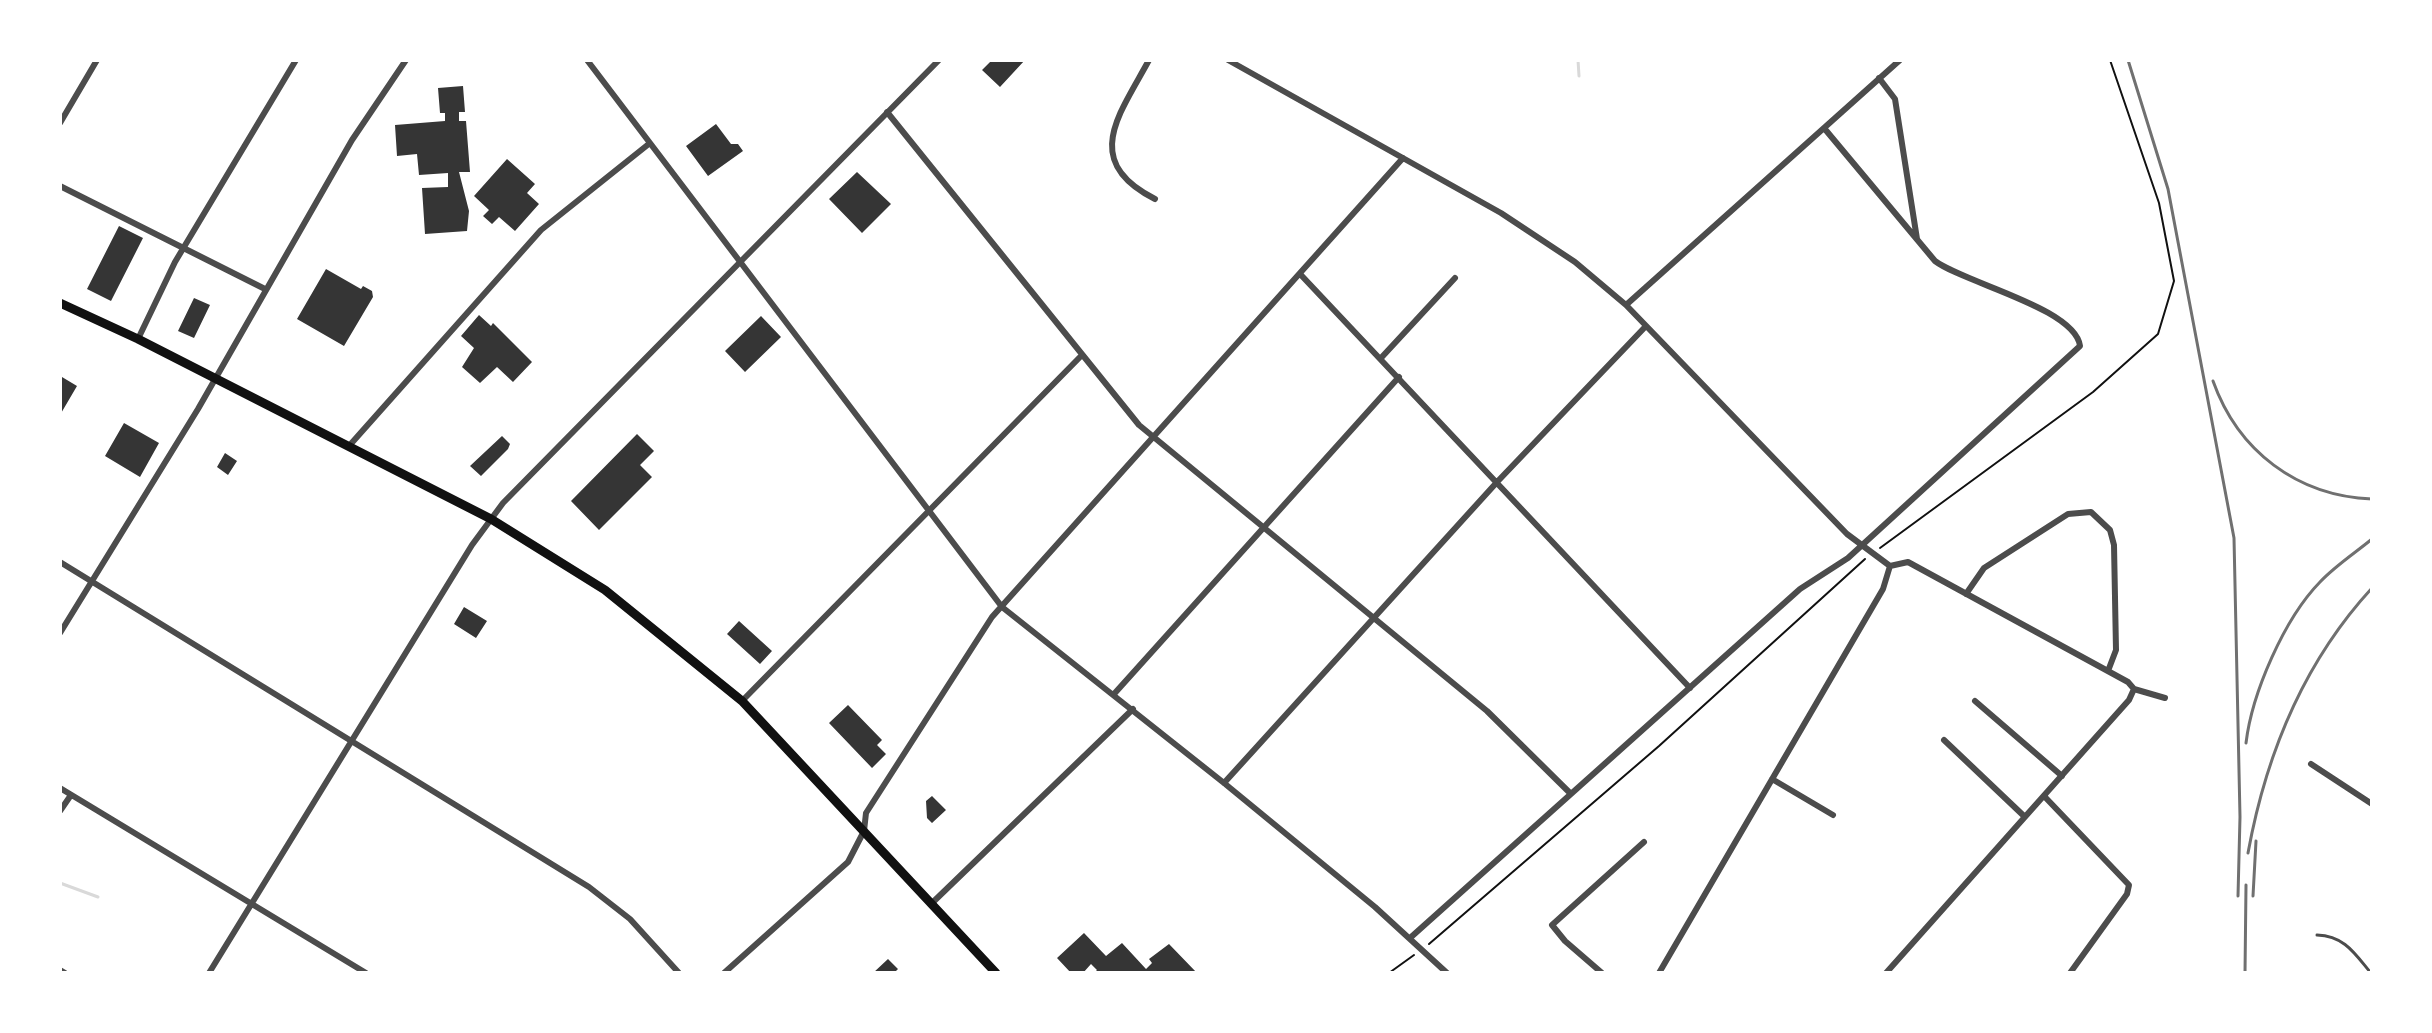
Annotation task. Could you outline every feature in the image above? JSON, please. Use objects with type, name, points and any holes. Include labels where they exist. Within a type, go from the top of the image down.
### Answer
[{"type":"main road","points":[[60,303],[138,339],[491,519],[605,590],[742,701],[996,973]]},
{"type":"street","points":[[60,123],[97,60]]},
{"type":"street","points":[[138,339],[183,249],[296,60]]},
{"type":"street","points":[[60,633],[214,379],[352,140],[406,60]]},
{"type":"street","points":[[587,60],[1002,607],[1224,783],[1423,949],[1447,973]]},
{"type":"street","points":[[209,973],[491,519],[739,261],[939,60]]},
{"type":"street","points":[[1149,60],[1113,127],[1110,143],[1123,175],[1155,199]]},
{"type":"street","points":[[1228,60],[1532,232],[1626,305],[1872,554],[1890,566],[1908,562],[2108,671],[2134,689],[2165,698]]},
{"type":"street","points":[[1626,305],[1900,60]]},
{"type":"street","points":[[1879,78],[1895,99],[1917,239]]},
{"type":"street","points":[[887,112],[1132,418],[1487,711],[1571,794]]},
{"type":"street","points":[[1410,938],[1800,589],[1840,564],[2071,359],[2080,341],[2062,323],[2016,296],[1945,269],[1824,128]]},
{"type":"street","points":[[349,446],[541,230],[650,143]]},
{"type":"street","points":[[724,973],[848,862],[864,831],[866,813],[1002,607],[1403,158]]},
{"type":"street","points":[[60,186],[265,289]]},
{"type":"street","points":[[1301,275],[1690,688]]},
{"type":"street","points":[[1381,358],[1455,278]]},
{"type":"street","points":[[1224,783],[1498,481],[1646,326]]},
{"type":"street","points":[[742,701],[1081,356]]},
{"type":"street","points":[[1114,694],[1399,377]]},
{"type":"street","points":[[1966,594],[1984,568],[2068,514],[2091,512],[2110,530],[2114,545],[2116,650],[2108,671]]},
{"type":"street","points":[[60,562],[606,899],[679,973]]},
{"type":"street","points":[[1659,973],[1883,589],[1890,566]]},
{"type":"street","points":[[1886,973],[2129,700],[2134,689]]},
{"type":"street","points":[[1975,701],[2062,776]]},
{"type":"street","points":[[931,904],[1133,709]]},
{"type":"street","points":[[1944,740],[2025,817]]},
{"type":"street","points":[[2311,764],[2372,804]]},
{"type":"street","points":[[1772,779],[1833,815]]},
{"type":"street","points":[[60,788],[366,973]]},
{"type":"street","points":[[60,811],[71,795]]},
{"type":"street","points":[[2044,796],[2129,885],[2127,894],[2070,973]]},
{"type":"street","points":[[1602,973],[1552,925],[1644,842]]},
{"type":"lane","points":[[2317,935],[2332,935],[2352,948],[2371,973]]},
{"type":"path","points":[[1389,973],[1423,949],[1659,746],[1872,554],[2136,357],[2158,334],[2174,281],[2159,203],[2110,60]]},
{"type":"building","points":[[992,60],[1025,60],[1000,87],[982,70]]},
{"type":"building","points":[[463,86],[465,112],[459,112],[459,121],[466,121],[470,172],[459,172],[469,211],[467,231],[425,234],[422,188],[448,187],[448,173],[419,175],[417,154],[397,156],[395,125],[445,121],[445,113],[440,113],[438,88]]},
{"type":"building","points":[[716,124],[731,144],[738,144],[743,151],[708,176],[686,146]]},
{"type":"building","points":[[507,159],[535,184],[527,193],[539,204],[515,231],[499,217],[492,224],[483,216],[489,210],[474,196]]},
{"type":"building","points":[[857,172],[891,204],[862,233],[829,199]]},
{"type":"building","points":[[119,226],[143,238],[111,301],[87,289]]},
{"type":"building","points":[[326,269],[361,289],[363,286],[372,291],[373,297],[344,346],[297,319]]},
{"type":"building","points":[[194,298],[210,305],[194,338],[178,331]]},
{"type":"building","points":[[479,315],[491,326],[493,323],[532,362],[513,382],[497,367],[480,383],[462,367],[474,348],[461,336]]},
{"type":"building","points":[[761,316],[781,337],[745,372],[725,351]]},
{"type":"building","points":[[62,377],[77,386],[60,415],[60,381]]},
{"type":"building","points":[[124,423],[159,443],[140,477],[105,456]]},
{"type":"building","points":[[637,434],[654,451],[640,465],[652,477],[599,530],[571,501]]},
{"type":"building","points":[[502,436],[510,444],[508,449],[481,476],[470,466]]},
{"type":"building","points":[[225,453],[237,461],[228,475],[217,467]]},
{"type":"building","points":[[464,607],[487,621],[476,638],[454,624]]},
{"type":"building","points":[[739,621],[772,651],[760,664],[727,634]]},
{"type":"building","points":[[848,705],[882,740],[877,745],[886,754],[872,768],[829,723]]},
{"type":"building","points":[[932,796],[946,810],[932,823],[927,818],[926,801]]},
{"type":"building","points":[[1084,933],[1106,956],[1122,943],[1146,969],[1152,963],[1149,959],[1169,944],[1197,973],[1094,973],[1097,970],[1091,964],[1083,973],[1071,973],[1057,958]]},
{"type":"building","points":[[888,959],[898,969],[894,973],[873,973]]},
{"type":"waterway","points":[[1578,60],[1579,76]]},
{"type":"waterway","points":[[60,883],[98,897]]},
{"type":"railway","points":[[2128,60],[2168,189],[2234,538],[2240,817],[2238,896]]},
{"type":"railway","points":[[2213,381],[2238,429],[2274,465],[2295,479],[2319,489],[2372,499]]},
{"type":"railway","points":[[2246,743],[2263,680],[2294,616],[2326,576],[2372,539]]},
{"type":"railway","points":[[2248,853],[2265,780],[2291,712],[2326,647],[2372,588]]},
{"type":"railway","points":[[2253,896],[2256,841]]},
{"type":"railway","points":[[2245,973],[2246,885]]}]
